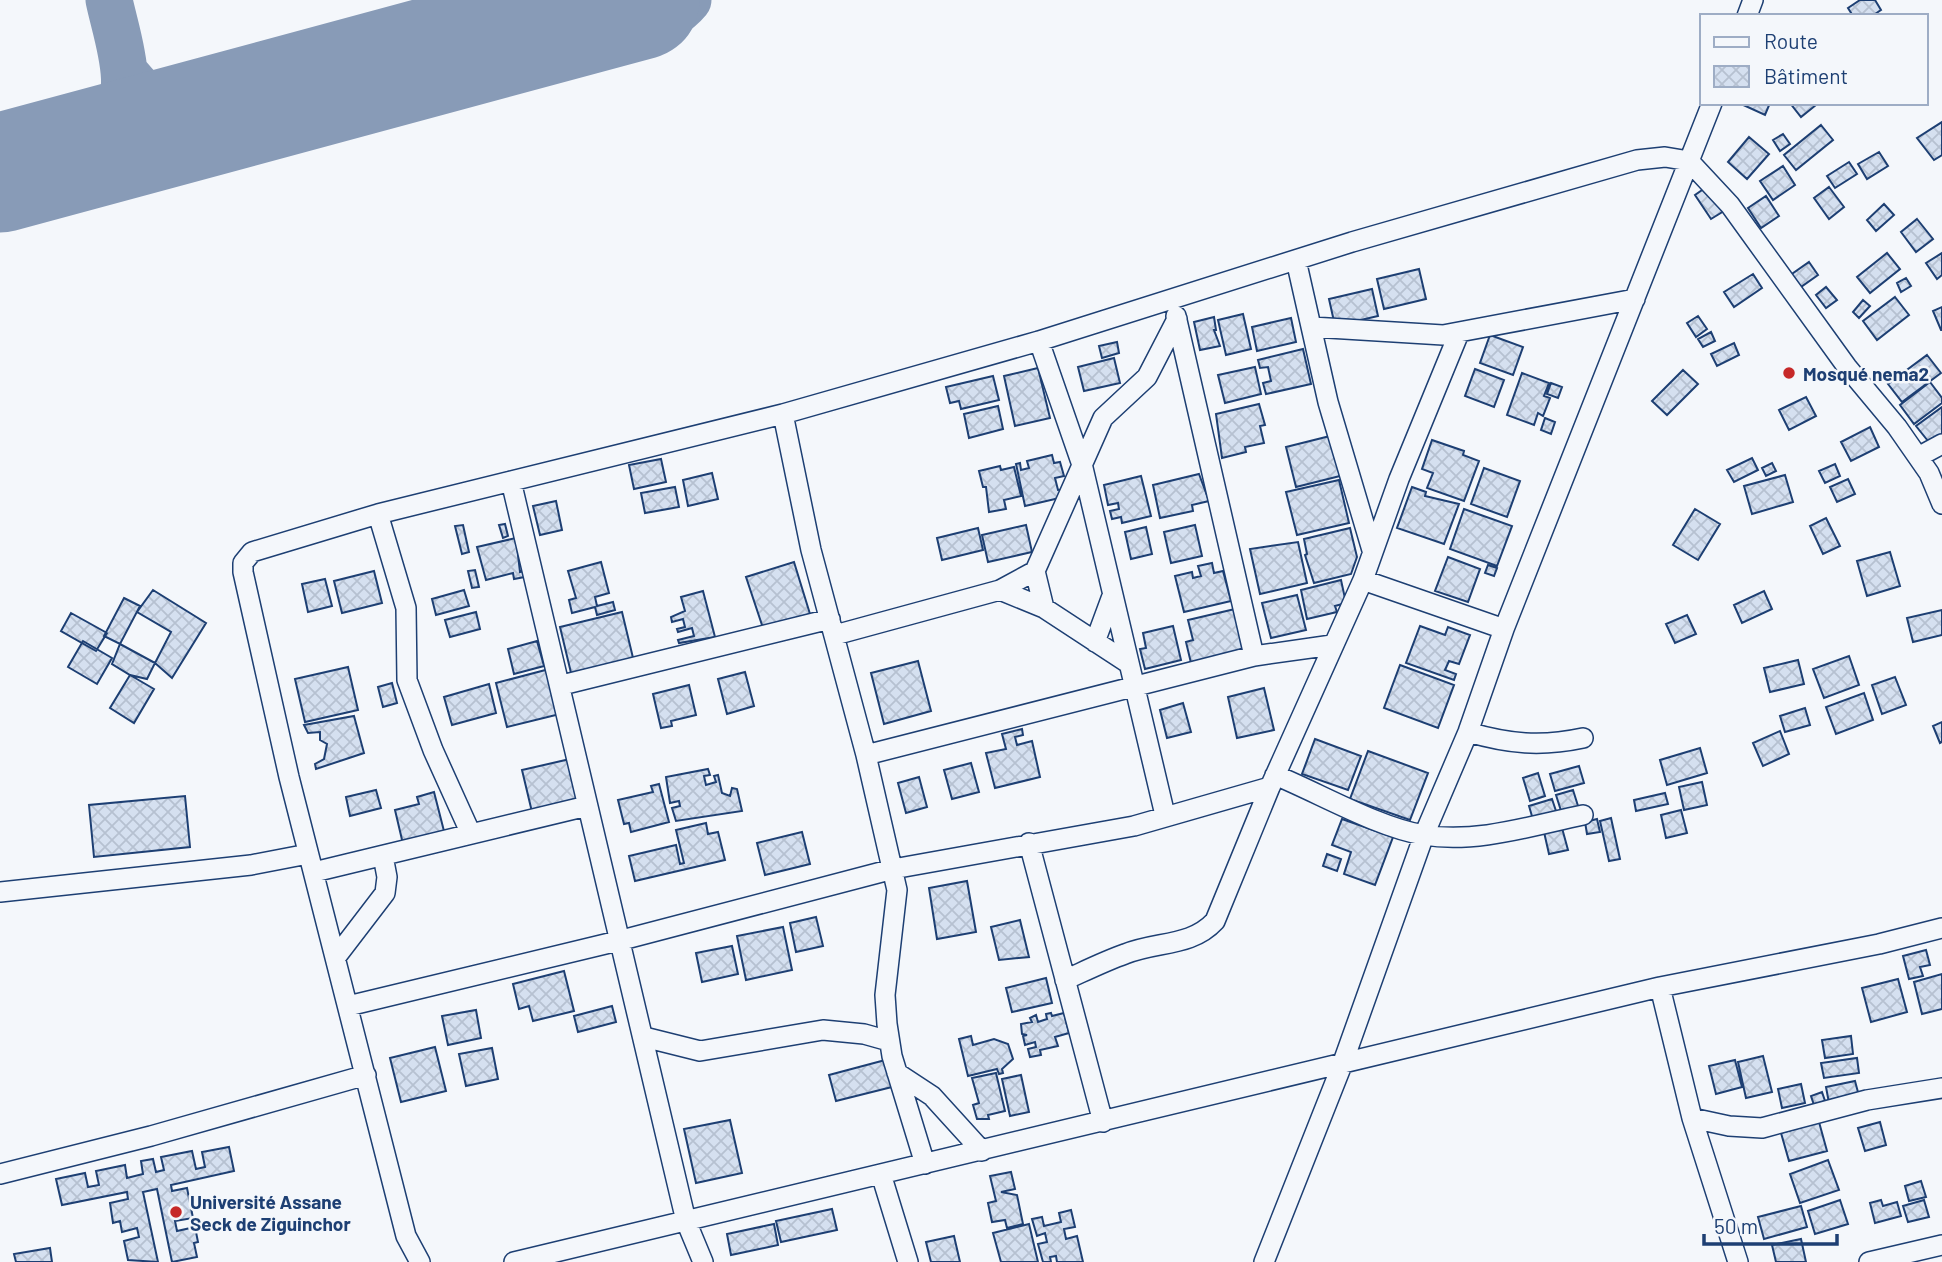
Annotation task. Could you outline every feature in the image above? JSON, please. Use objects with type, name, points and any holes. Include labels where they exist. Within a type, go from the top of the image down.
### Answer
[{"type":"street","points":[[1264,1262],[1342,1065],[1424,835],[1468,732],[1504,629],[1711,105]]},
{"type":"street","points":[[420,1262],[406,1236],[311,863],[254,625],[243,563],[246,556],[260,549],[378,514],[783,414],[1039,341],[1296,260],[1637,160],[1665,157],[1689,160],[1730,205],[1847,367],[1918,457],[1942,504]]},
{"type":"street","points":[[1296,260],[1328,402],[1372,550]]},
{"type":"street","points":[[1171,298],[1254,656]]},
{"type":"street","points":[[1312,327],[1421,335],[1459,333],[1635,299]]},
{"type":"street","points":[[562,685],[1000,590],[1035,571],[1103,418],[1147,377],[1177,319]]},
{"type":"street","points":[[1065,980],[1126,953],[1157,944],[1187,941],[1204,933],[1215,921],[1225,903],[1273,781],[1332,645],[1363,580],[1372,550],[1459,333]]},
{"type":"street","points":[[1039,341],[1083,468],[1165,815]]},
{"type":"street","points":[[783,414],[811,551],[866,755],[893,869],[897,909],[885,995],[889,1041],[925,1164]]},
{"type":"street","points":[[1918,457],[1942,444]]},
{"type":"street","points":[[511,481],[562,685],[587,806],[622,940],[686,1221],[703,1262]]},
{"type":"street","points":[[378,514],[406,608],[407,680],[433,750],[471,834]]},
{"type":"street","points":[[1035,571],[1044,608]]},
{"type":"street","points":[[1363,580],[1504,629]]},
{"type":"street","points":[[1000,590],[1044,608],[1128,663]]},
{"type":"street","points":[[1095,642],[1112,596]]},
{"type":"street","points":[[866,755],[1254,656],[1332,645]]},
{"type":"street","points":[[1468,732],[1506,743],[1531,745],[1583,738]]},
{"type":"street","points":[[348,1006],[622,940],[893,869],[1134,826],[1273,781],[1424,835],[1499,832],[1583,816]]},
{"type":"street","points":[[0,892],[251,865],[383,856],[587,806]]},
{"type":"street","points":[[1029,843],[1103,1122]]},
{"type":"street","points":[[336,957],[385,893],[387,877],[383,856]]},
{"type":"street","points":[[514,1262],[1660,988],[1879,944],[1942,928]]},
{"type":"street","points":[[1660,988],[1692,1118],[1738,1262]]},
{"type":"street","points":[[644,1037],[700,1051],[823,1030],[864,1034],[889,1041]]},
{"type":"street","points":[[897,1073],[932,1096],[982,1151]]},
{"type":"street","points":[[0,1174],[151,1136],[366,1075]]},
{"type":"street","points":[[1692,1118],[1729,1126],[1762,1128],[1867,1100],[1939,1085]]},
{"type":"street","points":[[881,1174],[908,1262]]},
{"type":"street","points":[[1869,1262],[1942,1245]]},
{"type":"building","points":[[1860,0],[1875,0],[1881,10],[1875,14],[1852,14],[1848,8]]},
{"type":"building","points":[[1743,105],[1769,105],[1765,115]]},
{"type":"building","points":[[1792,105],[1816,105],[1801,117]]},
{"type":"building","points":[[1942,122],[1942,155],[1934,160],[1917,138]]},
{"type":"building","points":[[1821,125],[1833,140],[1796,170],[1784,155]]},
{"type":"building","points":[[1783,134],[1790,144],[1780,151],[1773,140]]},
{"type":"building","points":[[1749,137],[1769,154],[1747,179],[1728,162]]},
{"type":"building","points":[[1879,152],[1888,166],[1867,179],[1858,164]]},
{"type":"building","points":[[1849,162],[1857,174],[1835,188],[1827,176]]},
{"type":"building","points":[[1783,166],[1795,185],[1773,200],[1760,181]]},
{"type":"building","points":[[1708,186],[1724,211],[1711,219],[1695,195]]},
{"type":"building","points":[[1829,187],[1844,207],[1829,219],[1814,198]]},
{"type":"building","points":[[1766,196],[1779,216],[1761,228],[1748,208]]},
{"type":"building","points":[[1884,204],[1894,215],[1876,231],[1867,220]]},
{"type":"building","points":[[1917,219],[1933,239],[1916,252],[1901,232]]},
{"type":"building","points":[[1887,253],[1900,269],[1870,293],[1857,277]]},
{"type":"building","points":[[1942,253],[1942,275],[1937,279],[1926,263]]},
{"type":"building","points":[[1809,262],[1818,275],[1798,289],[1789,276]]},
{"type":"building","points":[[1419,269],[1426,299],[1384,309],[1377,279]]},
{"type":"building","points":[[1753,274],[1762,288],[1734,307],[1724,292]]},
{"type":"building","points":[[1906,278],[1911,286],[1901,292],[1897,283]]},
{"type":"building","points":[[1826,287],[1837,300],[1826,308],[1816,295]]},
{"type":"building","points":[[1372,289],[1378,316],[1335,326],[1329,299]]},
{"type":"building","points":[[1895,297],[1909,315],[1877,340],[1863,321]]},
{"type":"building","points":[[1863,300],[1870,306],[1859,318],[1853,312]]},
{"type":"building","points":[[1942,307],[1942,330],[1941,330],[1933,311]]},
{"type":"building","points":[[1243,314],[1251,349],[1226,355],[1218,320]]},
{"type":"building","points":[[1698,316],[1707,329],[1696,337],[1687,323]]},
{"type":"building","points":[[1214,317],[1214,330],[1220,346],[1200,350],[1194,322]]},
{"type":"building","points":[[1291,318],[1296,342],[1257,351],[1252,327]]},
{"type":"building","points":[[1711,332],[1715,341],[1703,347],[1698,339]]},
{"type":"building","points":[[1490,335],[1523,347],[1513,375],[1480,363]]},
{"type":"building","points":[[1117,342],[1119,353],[1102,358],[1099,346]]},
{"type":"building","points":[[1734,343],[1739,355],[1717,366],[1711,354]]},
{"type":"building","points":[[1303,349],[1311,384],[1266,394],[1263,383],[1271,381],[1268,367],[1260,368],[1258,360]]},
{"type":"building","points":[[1927,355],[1941,373],[1902,402],[1888,384]]},
{"type":"building","points":[[1114,358],[1120,383],[1084,391],[1078,367]]},
{"type":"building","points":[[1255,367],[1261,394],[1225,403],[1218,375]]},
{"type":"building","points":[[1038,368],[1050,418],[1015,426],[1004,376]]},
{"type":"building","points":[[1475,369],[1504,380],[1494,407],[1465,396]]},
{"type":"building","points":[[1683,370],[1698,384],[1667,415],[1652,401]]},
{"type":"building","points":[[1522,373],[1549,383],[1544,396],[1550,398],[1543,416],[1538,413],[1534,425],[1507,415]]},
{"type":"building","points":[[993,376],[999,400],[961,409],[959,401],[950,403],[946,387]]},
{"type":"building","points":[[1930,382],[1942,398],[1942,403],[1914,424],[1900,405]]},
{"type":"building","points":[[1551,383],[1562,387],[1558,398],[1547,394]]},
{"type":"building","points":[[1806,397],[1816,416],[1789,430],[1779,410]]},
{"type":"building","points":[[1259,404],[1265,425],[1260,426],[1264,443],[1245,447],[1246,452],[1222,458],[1216,414]]},
{"type":"building","points":[[998,406],[1003,429],[969,438],[964,414]]},
{"type":"building","points":[[1942,407],[1942,439],[1932,446],[1916,426]]},
{"type":"building","points":[[1545,418],[1555,422],[1551,434],[1541,430]]},
{"type":"building","points":[[1870,427],[1879,447],[1851,461],[1841,442]]},
{"type":"building","points":[[1330,436],[1340,476],[1296,487],[1286,447]]},
{"type":"building","points":[[1432,440],[1464,451],[1463,455],[1479,461],[1464,501],[1427,488],[1433,473],[1422,469]]},
{"type":"building","points":[[1052,455],[1054,463],[1060,462],[1064,476],[1055,478],[1058,490],[1067,489],[1068,496],[1025,506],[1016,464],[1020,463],[1021,470],[1029,468],[1027,461]]},
{"type":"building","points":[[1752,458],[1758,470],[1734,482],[1727,470]]},
{"type":"building","points":[[661,459],[666,482],[634,489],[629,465]]},
{"type":"building","points":[[1772,463],[1776,471],[1766,476],[1762,468]]},
{"type":"building","points":[[1835,464],[1840,476],[1825,483],[1819,471]]},
{"type":"building","points":[[1000,466],[1001,470],[1014,467],[1021,496],[1004,500],[1006,509],[989,512],[986,487],[983,487],[979,471]]},
{"type":"building","points":[[1484,468],[1520,481],[1507,517],[1471,504]]},
{"type":"building","points":[[712,473],[718,499],[688,506],[683,480]]},
{"type":"building","points":[[1199,474],[1209,501],[1192,505],[1193,511],[1160,518],[1153,485]]},
{"type":"building","points":[[1785,475],[1793,502],[1752,514],[1744,486]]},
{"type":"building","points":[[1141,476],[1151,516],[1122,523],[1121,517],[1112,519],[1110,511],[1119,509],[1118,503],[1108,505],[1104,485]]},
{"type":"building","points":[[1848,479],[1855,494],[1837,502],[1830,487]]},
{"type":"building","points":[[1339,480],[1349,523],[1297,535],[1286,492]]},
{"type":"building","points":[[675,487],[679,507],[645,513],[641,493]]},
{"type":"building","points":[[1412,487],[1426,492],[1425,496],[1459,504],[1444,544],[1397,528]]},
{"type":"building","points":[[556,501],[562,530],[540,535],[533,506]]},
{"type":"building","points":[[1464,509],[1512,526],[1497,566],[1450,549]]},
{"type":"building","points":[[1695,509],[1720,524],[1698,560],[1673,545]]},
{"type":"building","points":[[1826,518],[1840,546],[1823,554],[1810,526]]},
{"type":"building","points":[[505,524],[508,536],[503,538],[499,525]]},
{"type":"building","points":[[463,525],[469,552],[462,554],[455,526]]},
{"type":"building","points":[[1026,525],[1032,552],[988,562],[982,535]]},
{"type":"building","points":[[1195,525],[1202,556],[1171,563],[1164,532]]},
{"type":"building","points":[[1146,527],[1152,554],[1131,559],[1125,532]]},
{"type":"building","points":[[978,528],[983,550],[942,560],[937,538]]},
{"type":"building","points":[[1350,528],[1357,557],[1351,574],[1314,583],[1305,555],[1304,539]]},
{"type":"building","points":[[516,538],[520,572],[529,570],[530,576],[514,579],[513,573],[486,580],[477,547]]},
{"type":"building","points":[[1298,542],[1307,583],[1260,594],[1250,549]]},
{"type":"building","points":[[1890,552],[1900,586],[1867,596],[1857,561]]},
{"type":"building","points":[[1448,557],[1480,569],[1468,602],[1435,591]]},
{"type":"building","points":[[601,562],[609,593],[595,597],[597,606],[613,602],[615,610],[597,615],[595,607],[572,613],[569,600],[576,598],[568,571]]},
{"type":"building","points":[[794,562],[810,614],[763,628],[746,577]]},
{"type":"building","points":[[1212,563],[1214,573],[1223,571],[1231,601],[1184,612],[1175,576],[1192,572],[1193,578],[1201,576],[1198,566]]},
{"type":"building","points":[[1488,565],[1497,568],[1494,576],[1485,573]]},
{"type":"building","points":[[475,570],[479,587],[472,588],[468,571]]},
{"type":"building","points":[[374,571],[382,603],[342,613],[334,581]]},
{"type":"building","points":[[325,579],[332,606],[308,612],[302,584]]},
{"type":"building","points":[[1341,580],[1346,603],[1335,606],[1337,612],[1307,619],[1301,590]]},
{"type":"building","points":[[153,590],[206,623],[172,678],[155,663],[171,632],[137,612]]},
{"type":"building","points":[[464,590],[469,606],[436,615],[432,599]]},
{"type":"building","points":[[703,591],[715,637],[679,643],[678,640],[694,636],[692,628],[678,632],[677,629],[685,627],[683,619],[672,622],[671,617],[685,611],[681,597]]},
{"type":"building","points":[[1764,591],[1772,609],[1742,623],[1734,605]]},
{"type":"building","points":[[1297,595],[1306,630],[1271,638],[1262,603]]},
{"type":"building","points":[[124,598],[140,606],[120,644],[104,636]]},
{"type":"building","points":[[1235,609],[1244,650],[1191,663],[1186,642],[1193,640],[1188,620]]},
{"type":"building","points":[[1942,610],[1942,635],[1913,642],[1907,618]]},
{"type":"building","points":[[476,612],[480,629],[450,637],[445,620]]},
{"type":"building","points":[[622,612],[634,662],[572,677],[560,627]]},
{"type":"building","points":[[71,613],[107,633],[96,651],[61,631]]},
{"type":"building","points":[[1687,615],[1696,634],[1675,643],[1666,624]]},
{"type":"building","points":[[1173,626],[1181,660],[1145,669],[1140,649],[1146,648],[1143,633]]},
{"type":"building","points":[[1420,626],[1445,635],[1448,627],[1470,635],[1459,664],[1449,661],[1445,670],[1456,674],[1454,680],[1406,663]]},
{"type":"building","points":[[83,641],[112,658],[97,684],[68,667]]},
{"type":"building","points":[[537,641],[544,666],[514,674],[508,649]]},
{"type":"building","points":[[120,644],[155,663],[147,679],[130,675],[112,664]]},
{"type":"building","points":[[1849,656],[1859,685],[1824,698],[1813,669]]},
{"type":"building","points":[[1798,660],[1804,684],[1770,692],[1764,668]]},
{"type":"building","points":[[918,661],[931,711],[884,724],[871,673]]},
{"type":"building","points":[[1400,665],[1454,685],[1438,728],[1384,708]]},
{"type":"building","points":[[348,667],[358,710],[305,722],[295,679]]},
{"type":"building","points":[[553,668],[564,713],[507,727],[496,683]]},
{"type":"building","points":[[745,672],[754,706],[727,714],[718,679]]},
{"type":"building","points":[[130,675],[154,689],[134,723],[110,708]]},
{"type":"building","points":[[1895,677],[1906,705],[1882,714],[1872,685]]},
{"type":"building","points":[[392,683],[397,703],[383,707],[378,687]]},
{"type":"building","points":[[489,684],[496,713],[452,725],[444,697]]},
{"type":"building","points":[[689,685],[696,715],[671,721],[672,726],[661,728],[653,694]]},
{"type":"building","points":[[1264,688],[1274,730],[1237,738],[1228,697]]},
{"type":"building","points":[[1864,693],[1873,720],[1836,734],[1826,707]]},
{"type":"building","points":[[1183,703],[1191,732],[1167,738],[1160,710]]},
{"type":"building","points":[[1805,708],[1810,725],[1785,732],[1780,716]]},
{"type":"building","points":[[354,716],[364,753],[316,769],[315,764],[324,759],[327,744],[320,740],[320,732],[308,733],[304,725]]},
{"type":"building","points":[[1942,722],[1942,742],[1940,743],[1933,726]]},
{"type":"building","points":[[1022,729],[1023,735],[1015,737],[1017,745],[1032,741],[1040,777],[995,788],[986,753],[1006,749],[1002,734]]},
{"type":"building","points":[[1780,731],[1789,754],[1763,766],[1753,743]]},
{"type":"building","points":[[1315,739],[1361,756],[1348,790],[1302,774]]},
{"type":"building","points":[[1700,748],[1707,773],[1667,785],[1660,760]]},
{"type":"building","points":[[1368,751],[1428,773],[1410,820],[1350,799]]},
{"type":"building","points":[[570,759],[579,801],[532,812],[522,770]]},
{"type":"building","points":[[971,763],[979,792],[952,799],[944,770]]},
{"type":"building","points":[[1579,766],[1584,783],[1555,791],[1550,774]]},
{"type":"building","points":[[708,769],[710,775],[704,776],[706,785],[716,782],[714,776],[718,775],[722,793],[730,796],[732,788],[737,789],[742,811],[676,821],[672,808],[680,806],[679,801],[670,803],[666,777]]},
{"type":"building","points":[[1538,773],[1545,796],[1530,801],[1523,778]]},
{"type":"building","points":[[919,777],[927,807],[906,813],[898,783]]},
{"type":"building","points":[[1702,782],[1707,805],[1684,810],[1679,787]]},
{"type":"building","points":[[659,784],[669,822],[631,832],[629,823],[624,824],[618,800],[653,792],[651,786]]},
{"type":"building","points":[[376,790],[381,808],[350,816],[346,797]]},
{"type":"building","points":[[1573,790],[1579,809],[1562,814],[1556,795]]},
{"type":"building","points":[[434,792],[445,835],[403,844],[395,810],[419,804],[417,797]]},
{"type":"building","points":[[1665,793],[1668,804],[1636,811],[1634,800]]},
{"type":"building","points":[[185,796],[190,847],[94,857],[89,805]]},
{"type":"building","points":[[1552,799],[1558,817],[1534,823],[1529,806]]},
{"type":"building","points":[[1681,810],[1687,833],[1666,838],[1661,815]]},
{"type":"building","points":[[1611,818],[1620,859],[1609,861],[1600,821]]},
{"type":"building","points":[[1342,819],[1393,837],[1375,885],[1344,874],[1351,852],[1332,845]]},
{"type":"building","points":[[1597,819],[1600,832],[1587,834],[1585,822]]},
{"type":"building","points":[[706,823],[708,834],[718,832],[725,860],[635,881],[629,856],[676,845],[680,864],[684,863],[676,830]]},
{"type":"building","points":[[1562,828],[1568,850],[1549,854],[1544,832]]},
{"type":"building","points":[[802,832],[810,864],[765,875],[757,843]]},
{"type":"building","points":[[1327,854],[1341,859],[1337,871],[1323,866]]},
{"type":"building","points":[[967,881],[976,932],[937,939],[929,888]]},
{"type":"building","points":[[816,917],[823,946],[796,952],[790,923]]},
{"type":"building","points":[[1020,920],[1029,957],[999,960],[991,927]]},
{"type":"building","points":[[783,927],[792,970],[746,980],[737,936]]},
{"type":"building","points":[[732,946],[738,974],[702,982],[696,953]]},
{"type":"building","points":[[1926,950],[1930,965],[1920,967],[1923,976],[1909,979],[1903,956]]},
{"type":"building","points":[[564,971],[574,1011],[533,1021],[529,1006],[519,1009],[513,984]]},
{"type":"building","points":[[1942,974],[1942,1009],[1922,1014],[1914,982]]},
{"type":"building","points":[[1046,978],[1052,1003],[1012,1012],[1006,988]]},
{"type":"building","points":[[1898,979],[1907,1012],[1871,1022],[1862,988]]},
{"type":"building","points":[[612,1006],[616,1022],[578,1032],[574,1016]]},
{"type":"building","points":[[476,1010],[481,1038],[448,1045],[442,1016]]},
{"type":"building","points":[[1051,1013],[1052,1016],[1064,1013],[1069,1033],[1055,1037],[1058,1046],[1040,1050],[1041,1055],[1030,1057],[1028,1049],[1036,1047],[1035,1042],[1025,1045],[1023,1036],[1027,1035],[1022,1034],[1021,1024],[1032,1022],[1030,1018],[1036,1015],[1038,1022],[1047,1019],[1046,1014]]},
{"type":"building","points":[[971,1036],[973,1045],[994,1039],[1008,1044],[1013,1059],[1002,1069],[1003,1073],[999,1074],[997,1069],[968,1076],[959,1039]]},
{"type":"building","points":[[1851,1036],[1853,1054],[1825,1058],[1822,1040]]},
{"type":"building","points":[[435,1047],[446,1091],[401,1102],[390,1058]]},
{"type":"building","points":[[492,1048],[498,1079],[466,1086],[459,1054]]},
{"type":"building","points":[[1763,1056],[1772,1092],[1746,1098],[1738,1062]]},
{"type":"building","points":[[1857,1058],[1859,1073],[1824,1078],[1821,1063]]},
{"type":"building","points":[[889,1059],[896,1086],[836,1101],[829,1075]]},
{"type":"building","points":[[1735,1060],[1742,1087],[1716,1094],[1709,1066]]},
{"type":"building","points":[[996,1073],[1005,1111],[988,1115],[989,1119],[977,1119],[973,1105],[979,1103],[972,1078]]},
{"type":"building","points":[[1021,1075],[1029,1112],[1010,1116],[1002,1079]]},
{"type":"building","points":[[1855,1081],[1859,1096],[1829,1103],[1826,1087]]},
{"type":"building","points":[[1801,1084],[1805,1103],[1782,1108],[1778,1089]]},
{"type":"building","points":[[1822,1092],[1825,1101],[1814,1105],[1811,1096]]},
{"type":"building","points":[[730,1120],[742,1173],[696,1183],[684,1129]]},
{"type":"building","points":[[1819,1122],[1827,1151],[1789,1161],[1781,1133]]},
{"type":"building","points":[[1880,1122],[1886,1145],[1865,1151],[1858,1128]]},
{"type":"building","points":[[229,1147],[234,1171],[171,1185],[172,1191],[187,1188],[193,1218],[175,1221],[177,1231],[195,1227],[197,1257],[172,1262],[157,1189],[143,1192],[158,1262],[128,1260],[124,1241],[139,1237],[137,1228],[122,1232],[120,1221],[113,1223],[110,1203],[128,1199],[127,1192],[62,1205],[56,1179],[85,1173],[88,1187],[99,1185],[96,1171],[125,1165],[127,1178],[143,1174],[141,1161],[153,1159],[156,1172],[164,1170],[161,1157],[192,1151],[196,1169],[205,1167],[202,1152]]},
{"type":"building","points":[[1828,1160],[1839,1190],[1800,1203],[1790,1174]]},
{"type":"building","points":[[1011,1172],[1015,1189],[1001,1192],[1017,1195],[1023,1224],[1007,1228],[1005,1220],[992,1222],[988,1203],[996,1201],[990,1176]]},
{"type":"building","points":[[1921,1181],[1926,1197],[1909,1201],[1905,1186]]},
{"type":"building","points":[[1840,1200],[1848,1224],[1815,1234],[1808,1211]]},
{"type":"building","points":[[1881,1200],[1883,1206],[1897,1202],[1901,1216],[1875,1223],[1870,1203]]},
{"type":"building","points":[[1924,1200],[1929,1217],[1908,1222],[1903,1206]]},
{"type":"building","points":[[1801,1206],[1807,1227],[1764,1239],[1758,1217]]},
{"type":"building","points":[[832,1209],[837,1230],[781,1242],[776,1221]]},
{"type":"building","points":[[1071,1210],[1075,1227],[1064,1229],[1066,1239],[1077,1236],[1083,1262],[1057,1262],[1056,1256],[1050,1257],[1051,1262],[1043,1262],[1038,1244],[1047,1242],[1045,1233],[1037,1236],[1032,1219],[1042,1217],[1044,1226],[1061,1222],[1059,1213]]},
{"type":"building","points":[[774,1224],[778,1245],[731,1255],[727,1234]]},
{"type":"building","points":[[1029,1224],[1038,1262],[1001,1262],[993,1233]]},
{"type":"building","points":[[954,1236],[960,1262],[931,1262],[926,1242]]},
{"type":"building","points":[[1801,1239],[1806,1262],[1776,1262],[1772,1245]]},
{"type":"building","points":[[50,1248],[52,1262],[16,1262],[14,1254]]},
{"type":"taxiway","points":[[86,150],[110,128],[119,114],[123,99],[123,65],[109,0]]},
{"type":"taxiway","points":[[556,23],[579,0]]},
{"type":"taxiway","points":[[606,9],[639,18],[659,18],[679,9],[688,0]]},
{"type":"taxiway","points":[[125,73],[143,94],[160,107],[180,114],[207,117]]},
{"type":"runway","points":[[0,173],[640,0]]},
{"type":"place","name":"Mosqué nema2","points":[[1789,373]]},
{"type":"place","name":"Université Assane Seck de Ziguinchor","points":[[176,1212]]}]
